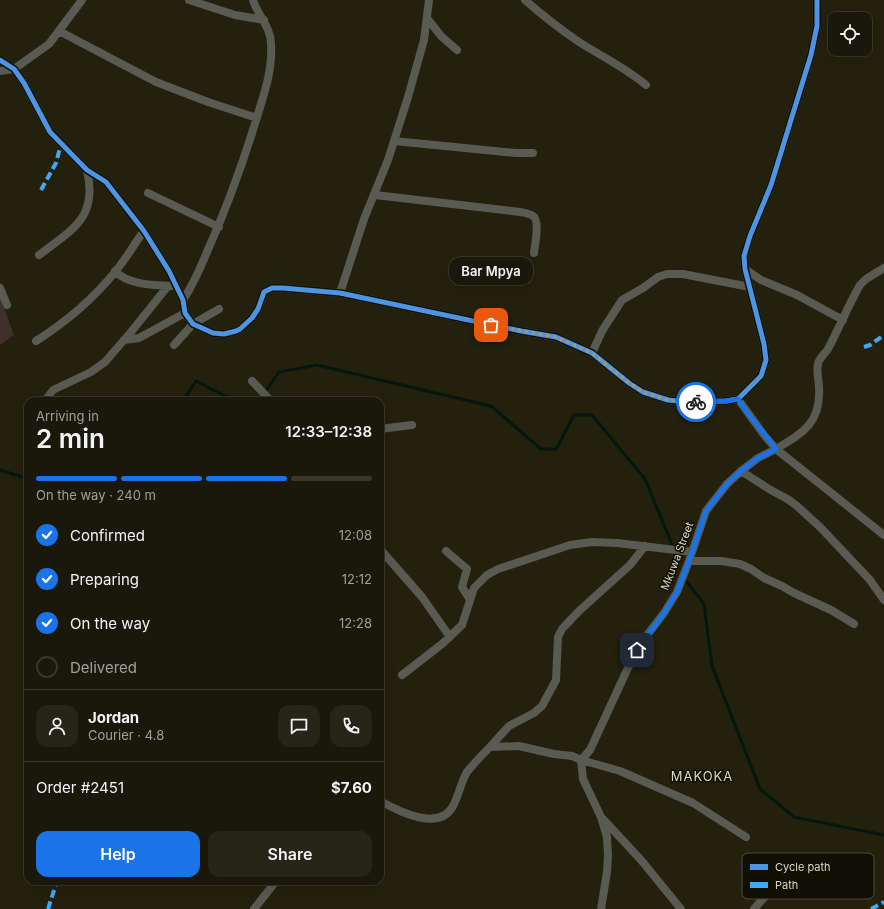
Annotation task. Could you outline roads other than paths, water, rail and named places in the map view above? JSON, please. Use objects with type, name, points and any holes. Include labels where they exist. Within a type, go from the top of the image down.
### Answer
[{"type":"street","points":[[0,70],[14,69],[49,44],[82,0]]},
{"type":"street","points":[[189,0],[235,15],[264,20]]},
{"type":"street","points":[[183,300],[190,291],[219,227],[257,118],[268,81],[271,44],[267,27],[253,0]]},
{"type":"street","points":[[340,293],[364,219],[375,195],[394,141],[422,46],[429,0]]},
{"type":"street","points":[[525,0],[579,42],[637,77],[646,85]]},
{"type":"street","points":[[0,60],[14,69],[24,83],[50,132],[87,170],[106,182],[144,231],[177,286],[183,300],[185,313],[194,324],[213,333],[224,334],[240,329],[252,318],[258,309],[264,292],[272,288],[309,289],[340,293],[556,337],[592,353],[629,383],[643,392],[668,400],[686,402],[726,401],[738,399],[761,376],[766,360],[766,353],[745,269],[744,256],[771,185],[811,55],[817,26],[817,0]]},
{"type":"street","points":[[426,18],[441,36],[457,50]]},
{"type":"street","points":[[58,31],[156,82],[208,102],[257,118]]},
{"type":"street","points":[[394,141],[516,153],[533,153]]},
{"type":"street","points":[[39,255],[64,236],[85,214],[90,197],[90,182],[87,170]]},
{"type":"street","points":[[148,193],[219,227]]},
{"type":"street","points":[[375,195],[506,210],[533,216],[537,226],[534,253]]},
{"type":"street","points":[[36,341],[55,329],[93,296],[115,272],[144,231]]},
{"type":"street","name":"Mkuwa Street","points":[[581,760],[590,750],[632,657],[677,592],[706,511],[727,484],[741,471],[758,458],[794,438],[806,428],[815,417],[818,406],[819,388],[817,371],[818,362],[827,350],[860,285],[866,279],[884,268]]},
{"type":"street","points":[[745,269],[761,280],[797,295],[843,320]]},
{"type":"street","points":[[115,272],[120,277],[128,280],[154,285],[177,286]]},
{"type":"street","points":[[592,353],[602,331],[622,300],[658,277],[667,274],[683,274],[750,287]]},
{"type":"street","points":[[47,397],[53,390],[91,372],[105,362],[168,286]]},
{"type":"street","points":[[0,288],[7,305]]},
{"type":"street","points":[[174,345],[194,324],[219,309]]},
{"type":"street","points":[[124,340],[139,338],[185,313]]},
{"type":"street","points":[[252,381],[267,397]]},
{"type":"street","points":[[738,399],[776,449],[884,535]]},
{"type":"street","points":[[384,428],[412,425]]},
{"type":"street","points":[[741,471],[789,500],[820,527],[870,580],[884,600]]},
{"type":"street","points":[[402,675],[450,637],[462,625],[469,598],[474,588],[488,575],[498,569],[570,545],[592,542],[617,543],[692,552]]},
{"type":"street","points":[[384,803],[421,818],[434,820],[448,813],[454,805],[467,773],[509,726],[534,713],[542,706],[556,680],[558,637],[562,629],[579,611],[630,565],[646,546]]},
{"type":"street","points":[[446,552],[467,569],[462,587],[469,598]]},
{"type":"street","points":[[384,554],[422,597],[450,637]]},
{"type":"street","points":[[689,561],[722,561],[740,564],[751,569],[764,578],[831,610],[854,624]]},
{"type":"street","points":[[490,747],[519,746],[554,754],[572,756],[620,771],[693,803],[746,837]]},
{"type":"street","points":[[581,760],[583,778],[601,817],[607,837],[608,855],[601,909]]},
{"type":"street","points":[[601,817],[641,860],[681,909]]},
{"type":"street","points":[[254,909],[273,885]]},
{"type":"street","points":[[754,909],[763,899]]},
{"type":"waterway","points":[[262,397],[279,372],[317,365],[491,406],[541,449],[556,449],[574,415],[592,415],[645,479],[674,549],[677,561]]},
{"type":"waterway","points":[[186,397],[196,381],[225,396],[230,397]]},
{"type":"waterway","points":[[0,470],[24,478]]},
{"type":"waterway","points":[[687,582],[704,604],[712,666],[760,789],[794,817],[884,835]]},
{"type":"place","name":"Bar Mpya","points":[[491,325]]},
{"type":"district","name":"MAKOKA","points":[[702,776]]}]
